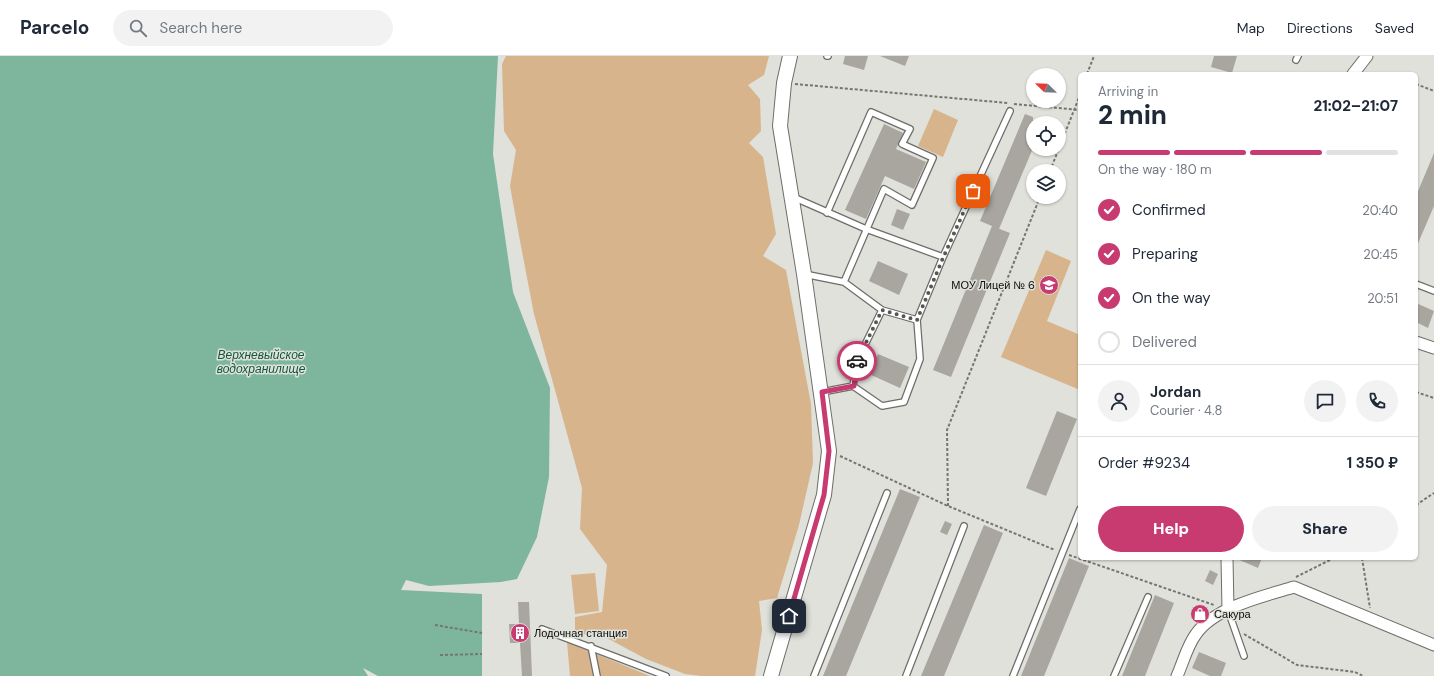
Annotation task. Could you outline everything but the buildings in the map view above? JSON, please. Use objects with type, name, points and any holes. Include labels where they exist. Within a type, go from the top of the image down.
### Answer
[{"type":"street","points":[[771,676],[824,495],[829,451],[822,392],[780,126],[784,83],[790,56]]},
{"type":"street","points":[[1355,72],[1367,56]]},
{"type":"street","points":[[1418,343],[1434,348]]},
{"type":"street","points":[[1228,560],[1228,610]]},
{"type":"street","points":[[1177,676],[1196,634],[1209,621],[1228,610],[1294,587],[1372,618],[1434,645]]},
{"type":"lane","points":[[822,392],[854,386],[882,406],[904,402],[920,359],[917,320],[943,258],[1010,111]]},
{"type":"lane","points":[[828,213],[871,112],[910,129],[902,144],[933,158],[912,205],[884,189],[844,282]]},
{"type":"lane","points":[[791,196],[866,229],[943,258]]},
{"type":"lane","points":[[804,274],[844,282],[882,310],[917,320]]},
{"type":"lane","points":[[1418,285],[1434,291]]},
{"type":"lane","points":[[854,386],[857,361],[882,310]]},
{"type":"lane","points":[[814,676],[888,493]]},
{"type":"lane","points":[[1013,676],[1078,514]]},
{"type":"lane","points":[[906,676],[964,526]]},
{"type":"lane","points":[[1114,676],[1148,597]]},
{"type":"lane","points":[[1228,610],[1244,656]]},
{"type":"lane","points":[[542,628],[666,676]]},
{"type":"lane","points":[[591,646],[597,676]]},
{"type":"path","points":[[1088,72],[1094,56]]},
{"type":"path","points":[[784,83],[1078,110]]},
{"type":"path","points":[[1418,85],[1434,91]]},
{"type":"path","points":[[1053,164],[1078,101]]},
{"type":"path","points":[[948,506],[946,430],[1037,204]]},
{"type":"path","points":[[1418,393],[1434,398]]},
{"type":"path","points":[[829,451],[948,506],[1078,558]]},
{"type":"path","points":[[1418,503],[1434,493]]},
{"type":"path","points":[[1083,560],[1228,610]]},
{"type":"path","points":[[1362,560],[1372,618]]},
{"type":"path","points":[[435,624],[482,633]]},
{"type":"path","points":[[1241,632],[1297,665],[1355,672],[1363,676]]},
{"type":"path","points":[[440,655],[482,654]]},
{"type":"shaded area","points":[[506,56],[769,56],[764,75],[748,85],[760,99],[761,131],[749,143],[763,157],[776,234],[763,256],[786,270],[811,404],[813,463],[799,525],[777,598],[759,601],[762,630],[755,676],[701,676],[685,674],[646,659],[605,637],[575,633],[575,617],[602,612],[607,565],[580,529],[582,488],[534,314],[510,186],[516,150],[504,131],[502,64]]},
{"type":"shaded area","points":[[934,109],[958,120],[943,157],[918,146]]},
{"type":"shaded area","points":[[1046,250],[1071,261],[1047,321],[1078,334],[1078,389],[1001,357]]},
{"type":"shaded area","points":[[595,573],[599,611],[575,614],[571,575]]},
{"type":"shaded area","points":[[567,642],[650,676],[570,676]]},
{"type":"water","name":"Верхневыйское водохранилище","points":[[0,56],[498,56],[493,154],[513,292],[550,388],[549,477],[537,537],[517,579],[501,582],[429,586],[406,580],[401,590],[482,594],[482,676],[378,676],[363,668],[368,676],[0,676]]},
{"type":"way so far","points":[[857,361],[882,310],[917,320],[973,191]]},
{"type":"place","name":"МОУ Лицей № 6","points":[[1049,285]]},
{"type":"place","name":"Сакура","points":[[1200,614]]},
{"type":"place","name":"Лодочная станция","points":[[520,633]]},
{"type":"route","points":[[789,616],[824,495],[829,451],[822,392],[854,386],[857,361]]}]
